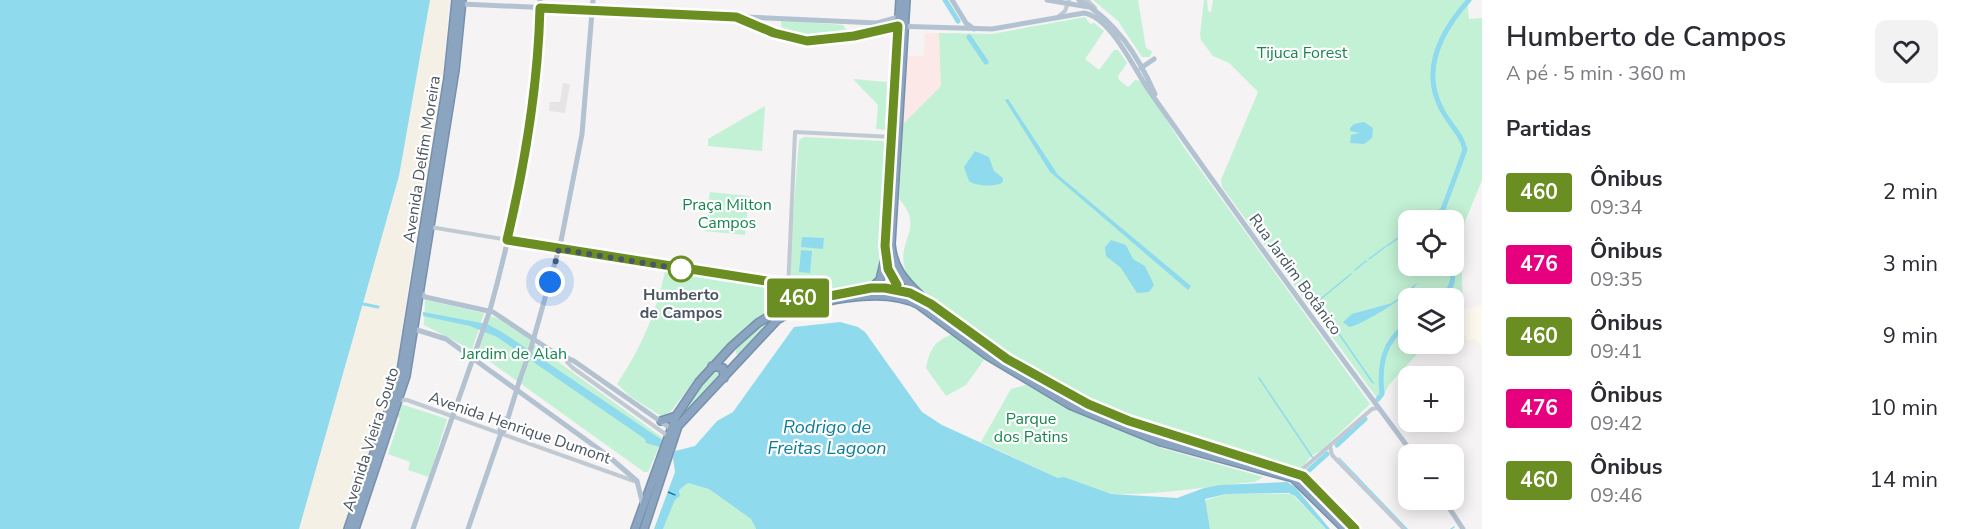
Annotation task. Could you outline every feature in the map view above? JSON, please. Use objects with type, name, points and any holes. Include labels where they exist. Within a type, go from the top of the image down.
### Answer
[{"type":"highway","points":[[900,0],[902,14]]},
{"type":"highway","points":[[871,288],[880,280],[886,256],[901,26],[906,0]]},
{"type":"highway","name":"Avenida Delfim Moreira","points":[[412,321],[412,301],[455,70],[460,1]]},
{"type":"highway","points":[[894,137],[893,257],[905,281],[931,304],[1007,359],[1085,408],[1168,444],[1288,476],[1302,484],[1317,501],[1346,525],[1355,529]]},
{"type":"highway","name":"Avenida Delfim Moreira","points":[[412,321],[420,292],[427,228]]},
{"type":"highway","points":[[886,256],[891,276],[909,300],[1056,399],[1297,474],[1306,479],[1346,525]]},
{"type":"highway","points":[[644,529],[659,483],[675,416],[712,366],[732,346],[789,304],[871,288],[900,290],[931,304]]},
{"type":"highway","points":[[788,290],[804,301]]},
{"type":"highway","points":[[777,320],[795,310],[867,295],[883,295],[909,300]]},
{"type":"highway","points":[[412,301],[414,329]]},
{"type":"highway","points":[[670,436],[746,355],[789,304]]},
{"type":"highway","name":"Avenida Vieira Souto","points":[[356,526],[396,400],[414,329],[412,321]]},
{"type":"highway","name":"Avenida Vieira Souto","points":[[348,529],[396,400],[412,321]]},
{"type":"highway","points":[[732,346],[732,352],[736,357],[746,355]]},
{"type":"highway","points":[[712,366],[723,368],[724,378]]},
{"type":"highway","points":[[661,421],[675,416]]},
{"type":"highway","points":[[1167,434],[1165,440],[1168,444]]},
{"type":"highway","points":[[635,529],[650,485],[664,456]]},
{"type":"highway","points":[[650,485],[659,483]]},
{"type":"highway","points":[[356,526],[361,501],[359,498]]},
{"type":"main road","points":[[413,529],[490,310],[507,240],[528,138],[536,78],[540,0]]},
{"type":"main road","points":[[468,529],[531,348],[559,249],[584,120],[593,0]]},
{"type":"main road","points":[[952,0],[966,22],[974,29]]},
{"type":"main road","points":[[1047,0],[1068,2],[1089,10]]},
{"type":"main road","points":[[1079,0],[1089,10]]},
{"type":"main road","points":[[460,1],[592,11],[877,23],[902,14]]},
{"type":"main road","points":[[736,17],[774,33],[807,41],[854,36],[901,26],[992,29],[1053,19],[1089,10]]},
{"type":"main road","name":"Rua Jardim Botânico","points":[[1089,10],[1100,13],[1116,29],[1142,68],[1160,106]]},
{"type":"main road","name":"Rua Jardim Botânico","points":[[1089,10],[1118,40],[1160,106],[1405,444]]},
{"type":"main road","points":[[1137,73],[1155,58]]},
{"type":"main road","points":[[420,292],[425,297],[490,310],[550,350],[569,358],[661,421],[670,436]]},
{"type":"main road","points":[[414,329],[442,337],[517,390],[624,473],[636,481],[650,485]]},
{"type":"main road","points":[[636,481],[643,507]]},
{"type":"main road","points":[[1451,510],[1463,529]]},
{"type":"street","points":[[1088,0],[1100,13]]},
{"type":"street","points":[[1053,19],[1063,14],[1068,2]]},
{"type":"street","points":[[789,304],[795,132],[894,137]]},
{"type":"street","points":[[427,228],[779,283],[788,290]]},
{"type":"street","points":[[764,282],[784,289],[785,298],[781,308]]},
{"type":"street","points":[[569,358],[568,363],[573,368],[670,436]]},
{"type":"street","name":"Avenida Henrique Dumont","points":[[396,400],[452,416],[624,473]]},
{"type":"street","points":[[1297,474],[1372,409],[1378,408]]},
{"type":"street","points":[[1330,446],[1332,455],[1404,529]]},
{"type":"shaded area","points":[[925,33],[939,33],[941,86],[903,124],[907,56],[924,56]]},
{"type":"shaded area","points":[[563,83],[570,84],[565,113],[549,111],[550,102],[560,102]]},
{"type":"shaded area","points":[[1482,305],[1482,347],[1476,339],[1468,341],[1464,335],[1465,309]]},
{"type":"green space","points":[[1093,0],[1138,0],[1146,48],[1152,51],[1150,57],[1142,57],[1118,21]]},
{"type":"green space","name":"Tijuca Forest","points":[[1204,0],[1207,0],[1208,11],[1211,12],[1213,0],[1467,0],[1469,19],[1482,18],[1482,180],[1464,224],[1464,210],[1398,210],[1398,276],[1462,276],[1462,288],[1398,288],[1398,354],[1417,354],[1406,366],[1398,366],[1398,375],[1389,385],[1380,402],[1222,187],[1221,180],[1258,92],[1229,63],[1213,56],[1201,40]]},
{"type":"green space","points":[[1085,17],[1090,24],[1094,23],[1104,31],[1085,59],[1099,70],[1114,50],[1118,50],[1127,63],[1118,76],[1119,80],[1128,87],[1135,80],[1142,81],[1183,146],[1370,404],[1322,450],[1311,456],[1301,469],[1138,420],[1080,396],[1000,350],[919,292],[908,276],[904,263],[904,251],[910,222],[908,211],[899,199],[903,124],[941,86],[939,33],[992,34]]},
{"type":"green space","points":[[781,20],[843,25],[847,31],[844,34],[813,37],[782,33]]},
{"type":"green space","points":[[853,79],[887,82],[885,130],[876,129],[878,105]]},
{"type":"green space","points":[[765,106],[762,151],[708,146],[708,139]]},
{"type":"green space","points":[[804,137],[886,143],[879,267],[876,281],[872,284],[807,296],[797,293],[788,280],[799,140]]},
{"type":"green space","name":"Praça Milton Campos","points":[[710,192],[749,196],[745,235],[705,231]]},
{"type":"green space","points":[[665,271],[780,289],[783,295],[780,303],[740,333],[708,364],[670,412],[661,416],[631,397],[617,384],[647,330]]},
{"type":"green space","points":[[425,300],[484,313],[472,350],[424,325]]},
{"type":"green space","points":[[778,314],[742,354],[736,354],[736,347],[760,325]]},
{"type":"green space","name":"Jardim de Alah","points":[[490,316],[521,331],[535,345],[663,438],[648,472],[644,472],[478,353]]},
{"type":"green space","points":[[953,334],[986,357],[966,385],[946,396],[926,368],[929,356],[937,343]]},
{"type":"green space","points":[[717,367],[723,373],[676,423],[699,387]]},
{"type":"green space","name":"Parque dos Patins","points":[[1026,385],[1161,448],[1263,477],[1255,482],[1132,494],[1108,493],[1058,478],[981,442],[1011,389]]},
{"type":"green space","points":[[401,404],[447,419],[429,477],[408,470],[410,462],[388,454],[400,418],[397,417],[398,413],[401,413],[399,411]]},
{"type":"green space","points":[[688,483],[709,489],[751,519],[756,529],[663,529],[675,500],[680,496],[679,490]]},
{"type":"green space","points":[[1226,494],[1292,494],[1326,529],[1210,529],[1203,501]]},
{"type":"sand","points":[[430,0],[449,0],[443,77],[429,164],[424,166],[428,169],[420,201],[423,202],[418,234],[415,234],[412,254],[415,255],[411,265],[397,364],[393,363],[388,385],[392,387],[359,482],[354,484],[357,490],[343,529],[299,529],[399,176]]},
{"type":"water","points":[[0,0],[430,0],[399,176],[299,529],[0,529]]},
{"type":"water","points":[[1008,99],[1058,175],[1191,286],[1188,290],[1050,172],[1005,100]]},
{"type":"water","points":[[1364,122],[1373,128],[1372,138],[1364,144],[1350,143],[1351,135],[1360,133],[1350,131],[1350,128],[1354,124]]},
{"type":"water","points":[[975,151],[989,157],[994,171],[1003,178],[1002,183],[985,185],[969,181],[964,167]]},
{"type":"water","points":[[802,237],[824,238],[823,249],[801,247]]},
{"type":"water","points":[[1111,240],[1126,245],[1133,259],[1145,266],[1154,285],[1149,292],[1137,293],[1121,268],[1106,256],[1105,247]]},
{"type":"water","points":[[801,250],[812,251],[810,273],[799,272]]},
{"type":"water","points":[[1398,298],[1386,308],[1355,325],[1349,327],[1343,322],[1352,314],[1392,303]]},
{"type":"water","points":[[423,312],[487,324],[502,332],[662,440],[660,447],[646,443],[645,439],[497,337],[470,326],[423,316]]},
{"type":"water","name":"Rodrigo de Freitas Lagoon","points":[[840,322],[858,327],[865,332],[922,412],[942,425],[1058,478],[1064,477],[1111,494],[1177,498],[1220,485],[1287,482],[1295,487],[1330,529],[1326,529],[1295,496],[1289,493],[1226,494],[1205,499],[1210,529],[756,529],[751,519],[709,489],[688,483],[679,490],[680,496],[675,500],[663,529],[654,529],[675,472],[673,458],[675,451],[695,446],[717,421],[733,412],[794,327]]},
{"type":"waterway","points":[[945,0],[958,21]]},
{"type":"waterway","points":[[1443,210],[1465,150],[1436,95],[1433,80],[1434,66],[1443,37],[1469,0]]},
{"type":"waterway","points":[[969,37],[986,62]]},
{"type":"waterway","points":[[1387,246],[1398,238]]},
{"type":"waterway","points":[[1369,259],[1385,247]]},
{"type":"waterway","points":[[1355,270],[1366,261]]},
{"type":"waterway","points":[[1351,274],[1317,302],[1373,383]]},
{"type":"waterway","points":[[1450,288],[1453,276]]},
{"type":"waterway","points":[[363,304],[378,307]]},
{"type":"waterway","points":[[1378,399],[1382,394],[1381,373],[1385,354],[1398,333]]},
{"type":"waterway","points":[[1259,378],[1313,458]]},
{"type":"waterway","points":[[1337,445],[1365,419]]},
{"type":"waterway","points":[[1307,472],[1327,454]]},
{"type":"waterway","points":[[1339,458],[1407,529]]},
{"type":"ferry route","points":[[668,492],[680,497]]},
{"type":"bus line","name":"460","points":[[897,285],[888,269],[885,246],[898,26],[884,27],[854,36],[807,41],[774,33],[736,17],[540,8],[536,78],[526,147],[507,240],[764,282],[772,281],[786,286],[794,296],[804,301],[871,288],[893,289],[910,293],[931,304],[1007,359],[1088,404],[1167,434],[1303,476],[1355,529]]},
{"type":"place","name":"Humberto de Campos","points":[[681,269]]},
{"type":"route","points":[[550,282],[559,249],[681,269]]}]
